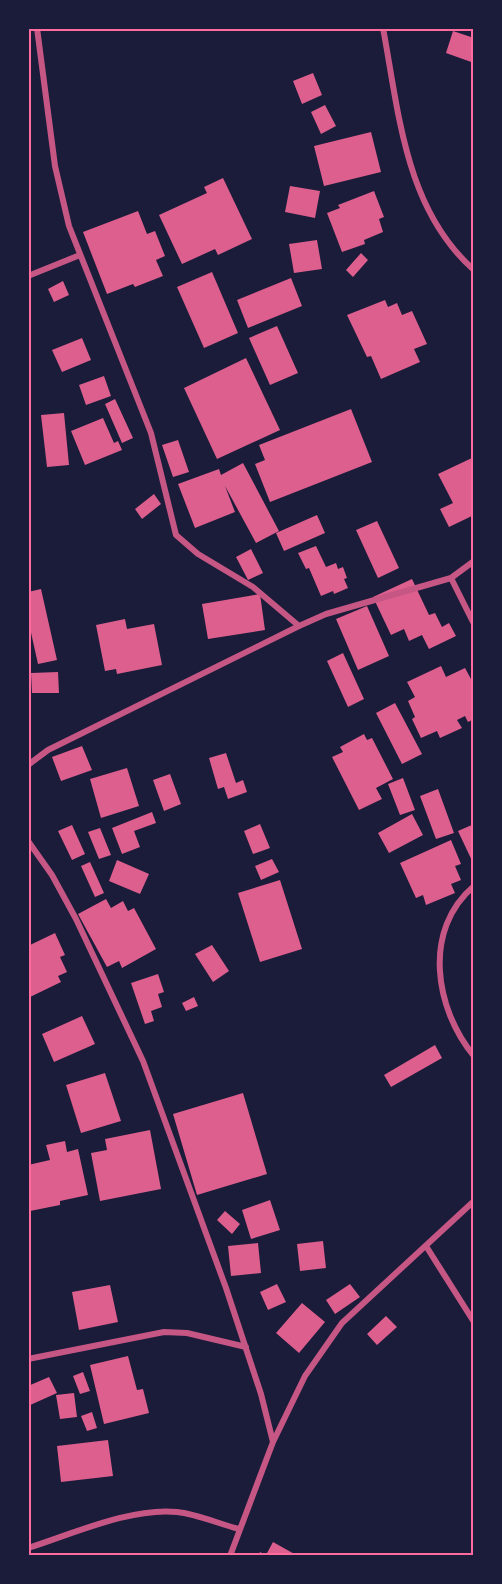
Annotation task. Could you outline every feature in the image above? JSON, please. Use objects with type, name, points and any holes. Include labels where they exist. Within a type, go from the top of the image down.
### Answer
[{"type":"street","points":[[37,28],[55,166],[69,226],[151,433],[176,535],[198,554],[253,587],[299,626]]},
{"type":"street","points":[[383,28],[411,171],[427,210],[436,225],[458,257],[474,270]]},
{"type":"street","points":[[28,276],[80,255]]},
{"type":"street","points":[[28,765],[48,750],[299,626],[326,614],[451,578],[474,561]]},
{"type":"street","points":[[451,578],[474,624]]},
{"type":"street","points":[[28,841],[52,875],[76,920],[144,1062],[246,1347],[273,1442]]},
{"type":"street","points":[[474,886],[458,903],[447,922],[438,961],[439,976],[447,1006],[458,1032],[474,1056]]},
{"type":"street","points":[[230,1556],[273,1442],[305,1376],[342,1323],[474,1201]]},
{"type":"street","points":[[426,1246],[474,1322]]},
{"type":"street","points":[[28,1359],[164,1332],[187,1333],[246,1347]]},
{"type":"street","points":[[28,1548],[125,1517],[153,1511],[178,1512],[239,1529]]},
{"type":"building","points":[[453,31],[474,38],[474,63],[446,53]]},
{"type":"building","points":[[313,73],[322,95],[302,104],[293,81]]},
{"type":"building","points":[[325,105],[336,126],[321,134],[311,112]]},
{"type":"building","points":[[371,132],[381,172],[324,186],[314,146]]},
{"type":"building","points":[[223,178],[252,239],[218,255],[215,249],[182,264],[159,215],[207,193],[204,187]]},
{"type":"building","points":[[290,186],[320,191],[315,218],[285,212]]},
{"type":"building","points":[[374,191],[384,217],[379,219],[383,232],[364,240],[365,244],[342,252],[327,213],[340,208],[338,205]]},
{"type":"building","points":[[138,211],[147,234],[155,231],[165,256],[156,260],[163,276],[135,287],[133,284],[107,294],[83,232]]},
{"type":"building","points":[[317,240],[322,269],[294,273],[289,244]]},
{"type":"building","points":[[361,253],[368,260],[353,277],[346,270]]},
{"type":"building","points":[[212,272],[238,333],[204,348],[177,287]]},
{"type":"building","points":[[291,278],[302,306],[248,328],[237,300]]},
{"type":"building","points":[[63,281],[69,295],[54,302],[48,289]]},
{"type":"building","points":[[385,300],[388,307],[397,303],[402,315],[412,311],[427,344],[414,349],[420,362],[381,379],[371,356],[367,357],[347,315]]},
{"type":"building","points":[[277,326],[298,373],[270,385],[249,338]]},
{"type":"building","points":[[82,338],[91,360],[62,372],[52,350]]},
{"type":"building","points":[[246,358],[280,430],[217,459],[184,388]]},
{"type":"building","points":[[104,376],[111,396],[86,405],[79,385]]},
{"type":"building","points":[[115,399],[133,438],[122,443],[105,404]]},
{"type":"building","points":[[351,409],[372,462],[270,502],[255,464],[265,460],[259,445]]},
{"type":"building","points":[[64,413],[69,465],[47,467],[41,415]]},
{"type":"building","points":[[103,418],[114,443],[118,441],[122,450],[85,465],[71,431]]},
{"type":"building","points":[[178,440],[189,472],[173,477],[162,445]]},
{"type":"building","points":[[474,457],[474,515],[449,527],[440,509],[453,503],[438,474]]},
{"type":"building","points":[[243,463],[279,531],[256,543],[225,486],[235,512],[195,528],[178,484],[219,469],[221,475]]},
{"type":"building","points":[[154,494],[161,504],[142,519],[135,509]]},
{"type":"building","points":[[317,515],[325,533],[284,551],[276,533]]},
{"type":"building","points":[[377,521],[399,568],[378,578],[356,530]]},
{"type":"building","points":[[316,546],[326,567],[336,563],[338,569],[343,567],[347,578],[344,579],[348,588],[321,596],[309,568],[306,569],[298,553]]},
{"type":"building","points":[[251,549],[263,573],[248,580],[236,557]]},
{"type":"building","points":[[412,579],[429,615],[435,613],[442,627],[449,623],[456,636],[429,649],[422,635],[409,641],[404,629],[391,635],[373,597]]},
{"type":"building","points":[[41,589],[57,660],[38,664],[28,619],[28,592]]},
{"type":"building","points":[[260,594],[265,630],[208,639],[202,604]]},
{"type":"building","points":[[367,606],[389,656],[358,670],[336,619]]},
{"type":"building","points":[[125,619],[127,629],[154,624],[162,665],[117,674],[116,669],[105,671],[96,625]]},
{"type":"building","points":[[343,653],[364,699],[348,707],[327,661]]},
{"type":"building","points":[[441,666],[446,677],[465,668],[471,679],[474,678],[474,719],[468,722],[465,716],[457,720],[462,728],[440,738],[437,731],[421,738],[412,719],[415,717],[408,701],[415,697],[407,682]]},
{"type":"building","points":[[58,672],[59,693],[32,693],[31,673]]},
{"type":"building","points":[[395,703],[422,754],[402,764],[376,713]]},
{"type":"building","points":[[364,734],[367,740],[372,738],[393,779],[376,788],[382,799],[359,810],[332,757],[343,752],[340,747]]},
{"type":"building","points":[[82,746],[92,770],[61,781],[52,757]]},
{"type":"building","points":[[226,753],[236,783],[243,780],[247,792],[228,799],[224,787],[218,789],[209,758]]},
{"type":"building","points":[[127,768],[139,806],[101,818],[90,779]]},
{"type":"building","points":[[170,774],[181,804],[164,811],[153,780]]},
{"type":"building","points":[[403,778],[415,810],[400,815],[388,784]]},
{"type":"building","points":[[438,789],[454,833],[436,839],[420,796]]},
{"type":"building","points":[[152,812],[156,823],[134,831],[140,847],[122,854],[112,828]]},
{"type":"building","points":[[412,814],[423,835],[389,853],[378,833]]},
{"type":"building","points":[[260,824],[270,848],[253,854],[244,831]]},
{"type":"building","points":[[474,824],[474,865],[458,831]]},
{"type":"building","points":[[72,825],[85,854],[72,860],[58,831]]},
{"type":"building","points":[[100,828],[111,855],[99,859],[88,832]]},
{"type":"building","points":[[451,840],[461,864],[455,866],[461,880],[451,884],[455,893],[426,905],[423,895],[416,898],[400,863]]},
{"type":"building","points":[[272,859],[279,872],[261,880],[255,866]]},
{"type":"building","points":[[117,860],[149,874],[140,894],[109,881]]},
{"type":"building","points":[[90,862],[104,893],[95,897],[81,866]]},
{"type":"building","points":[[280,880],[302,949],[260,962],[238,893]]},
{"type":"building","points":[[106,899],[111,908],[123,901],[128,911],[134,908],[156,949],[122,968],[119,961],[107,967],[78,914]]},
{"type":"building","points":[[55,933],[65,955],[60,957],[67,972],[58,976],[61,982],[28,998],[28,946]]},
{"type":"building","points":[[212,945],[229,971],[213,982],[195,954]]},
{"type":"building","points":[[158,974],[164,992],[158,994],[162,1007],[151,1011],[154,1021],[145,1024],[131,983]]},
{"type":"building","points":[[194,997],[198,1006],[186,1011],[182,1003]]},
{"type":"building","points":[[82,1016],[95,1044],[54,1062],[42,1034]]},
{"type":"building","points":[[435,1045],[442,1058],[391,1087],[384,1075]]},
{"type":"building","points":[[105,1073],[121,1121],[81,1133],[66,1085]]},
{"type":"building","points":[[243,1093],[267,1174],[197,1195],[173,1114]]},
{"type":"building","points":[[150,1130],[161,1189],[100,1201],[91,1153],[107,1150],[105,1139]]},
{"type":"building","points":[[65,1141],[67,1152],[78,1149],[88,1195],[60,1201],[60,1205],[30,1211],[28,1165],[50,1160],[46,1145]]},
{"type":"building","points":[[270,1200],[280,1230],[251,1239],[242,1210]]},
{"type":"building","points":[[225,1211],[240,1224],[232,1234],[217,1220]]},
{"type":"building","points":[[323,1241],[326,1268],[300,1271],[297,1244]]},
{"type":"building","points":[[258,1243],[261,1273],[231,1276],[228,1246]]},
{"type":"building","points":[[277,1284],[286,1302],[268,1310],[260,1292]]},
{"type":"building","points":[[350,1284],[360,1297],[335,1314],[326,1300]]},
{"type":"building","points":[[110,1285],[118,1322],[79,1330],[72,1292]]},
{"type":"building","points":[[302,1303],[325,1322],[299,1353],[276,1333]]},
{"type":"building","points":[[386,1316],[397,1327],[377,1345],[367,1334]]},
{"type":"building","points":[[128,1356],[137,1390],[143,1389],[149,1413],[104,1424],[90,1365]]},
{"type":"building","points":[[83,1372],[90,1391],[80,1394],[73,1376]]},
{"type":"building","points":[[49,1377],[57,1393],[28,1406],[28,1386]]},
{"type":"building","points":[[74,1393],[77,1417],[60,1419],[56,1395]]},
{"type":"building","points":[[92,1412],[97,1428],[87,1431],[81,1416]]},
{"type":"building","points":[[108,1440],[113,1476],[61,1482],[57,1446]]},
{"type":"building","points":[[273,1542],[298,1556],[258,1556],[260,1552],[266,1555]]}]
